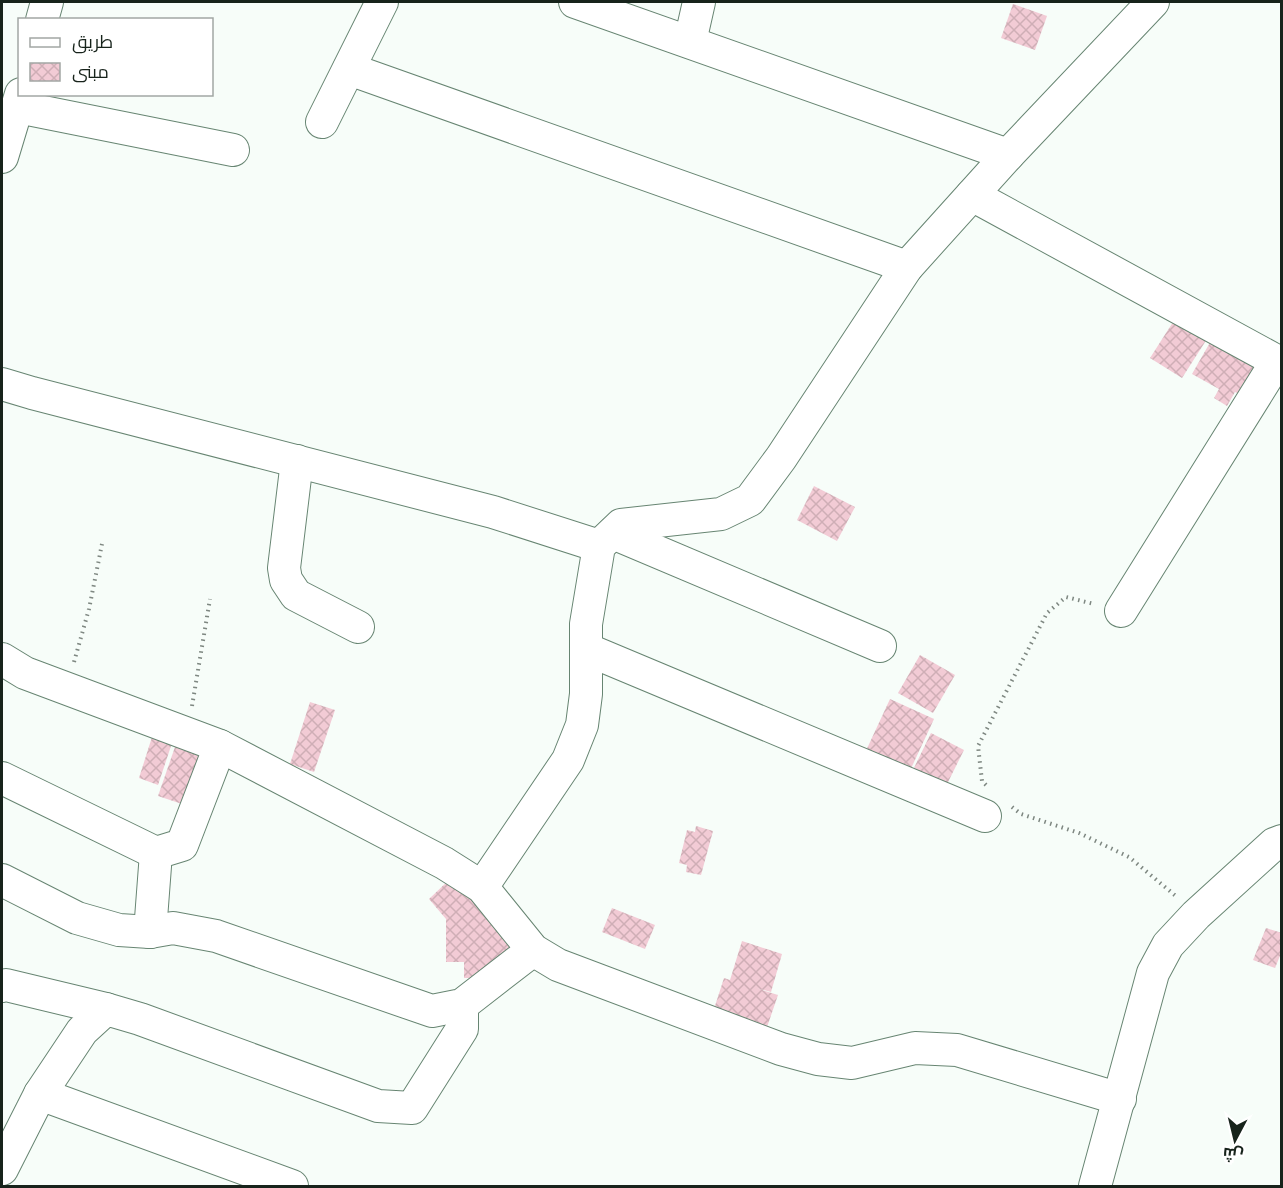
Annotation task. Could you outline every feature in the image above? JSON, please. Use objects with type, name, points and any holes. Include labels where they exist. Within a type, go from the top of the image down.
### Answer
[{"type":"street","points":[[43,18],[47,2]]},
{"type":"street","points":[[322,122],[382,2]]},
{"type":"street","points":[[575,2],[1008,155]]},
{"type":"street","points":[[690,42],[699,2]]},
{"type":"street","points":[[482,887],[568,760],[582,724],[586,694],[586,624],[606,539],[621,525],[721,514],[750,500],[781,458],[907,267],[1008,155],[1153,2]]},
{"type":"street","points":[[348,69],[907,267]]},
{"type":"street","points":[[2,157],[20,101],[233,150]]},
{"type":"street","points":[[972,195],[1279,362],[1121,611]]},
{"type":"street","points":[[2,384],[493,512],[606,539],[880,646]]},
{"type":"street","points":[[297,461],[284,568],[286,580],[296,595],[358,627]]},
{"type":"street","points":[[586,649],[993,802]]},
{"type":"street","points":[[2,659],[25,673],[220,746],[444,863],[482,887],[534,950],[558,965],[781,1049],[818,1059],[852,1063],[915,1048],[957,1050],[1120,1099]]},
{"type":"street","points":[[2,778],[156,853],[182,845],[220,746]]},
{"type":"street","points":[[1095,1186],[1153,973],[1168,945],[1196,915],[1274,844],[1281,841]]},
{"type":"street","points":[[150,932],[156,853]]},
{"type":"street","points":[[2,880],[77,918],[118,930],[150,932],[173,928],[216,936],[432,1011],[462,1005],[534,950]]},
{"type":"street","points":[[2,986],[6,985],[140,1019],[378,1106],[412,1108],[462,1029],[462,1005]]},
{"type":"street","points":[[2,1169],[40,1094],[82,1031],[106,1009]]},
{"type":"street","points":[[40,1094],[292,1186]]},
{"type":"path","points":[[66,688],[89,609],[102,544]]},
{"type":"path","points":[[1121,611],[1066,597],[1047,613],[978,746],[982,781],[993,802],[1079,833],[1129,857],[1185,903],[1196,915]]},
{"type":"path","points":[[187,734],[210,599]]},
{"type":"building","points":[[1013,4],[1047,16],[1035,50],[1001,38]]},
{"type":"building","points":[[1175,319],[1207,339],[1182,378],[1150,358]]},
{"type":"building","points":[[1212,339],[1267,370],[1249,399],[1235,392],[1227,406],[1214,398],[1219,389],[1192,374]]},
{"type":"building","points":[[814,486],[855,507],[837,541],[797,520]]},
{"type":"building","points":[[920,655],[955,675],[933,713],[898,693]]},
{"type":"building","points":[[890,699],[934,719],[908,775],[864,755]]},
{"type":"building","points":[[310,702],[335,710],[314,772],[290,764]]},
{"type":"building","points":[[931,733],[964,750],[945,788],[912,772]]},
{"type":"building","points":[[152,737],[172,743],[158,785],[139,778]]},
{"type":"building","points":[[176,744],[200,752],[182,804],[158,796]]},
{"type":"building","points":[[696,826],[713,831],[701,875],[686,872],[687,865],[679,863],[687,830],[695,832]]},
{"type":"building","points":[[450,879],[468,888],[487,911],[484,914],[516,950],[476,978],[464,978],[464,962],[446,962],[446,919],[429,899]]},
{"type":"building","points":[[612,908],[655,925],[645,949],[602,932]]},
{"type":"building","points":[[1266,928],[1282,933],[1282,951],[1275,968],[1253,960]]},
{"type":"building","points":[[742,941],[782,954],[771,992],[756,988],[778,995],[766,1030],[713,1012],[724,978],[730,980]]}]
